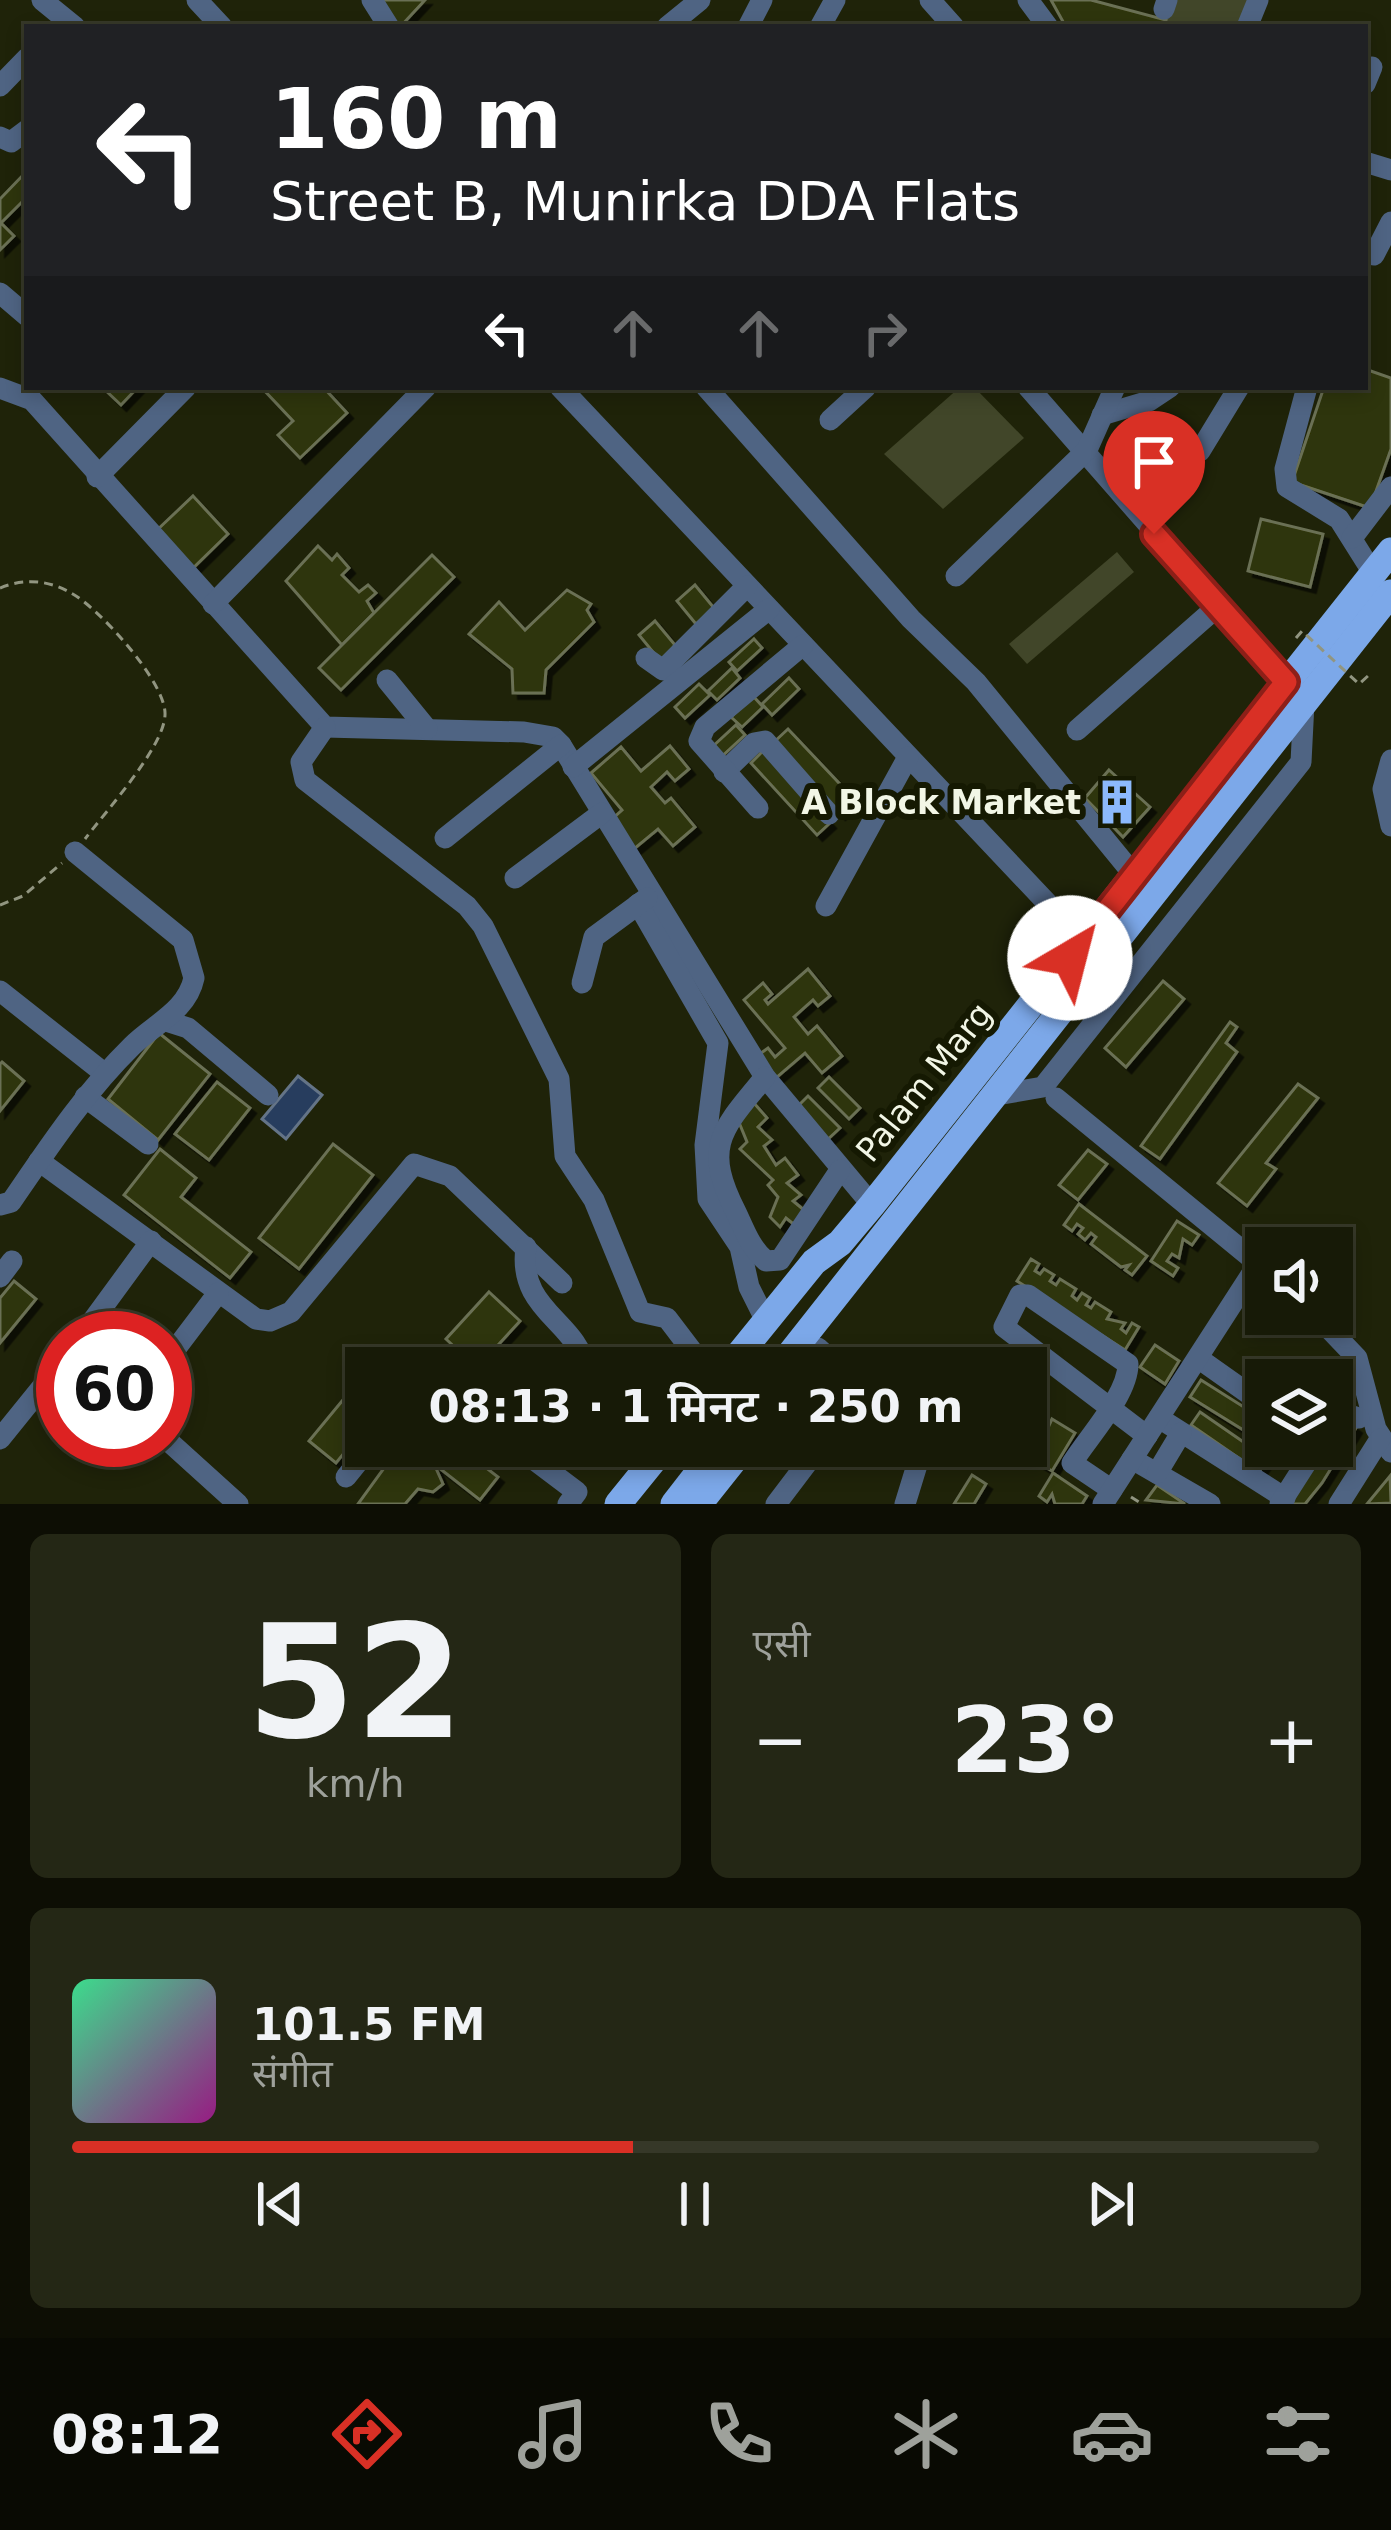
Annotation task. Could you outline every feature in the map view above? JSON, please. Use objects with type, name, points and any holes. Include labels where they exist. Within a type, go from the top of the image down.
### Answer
[{"type":"main road","name":"Palam Marg","points":[[789,1347],[857,1295],[866,1257],[1139,907],[1385,572]]},
{"type":"main road","name":"Palam Marg","points":[[783,1347],[839,1243],[1134,875],[1295,690]]},
{"type":"main road","points":[[786,1347],[866,1257]]},
{"type":"main road","points":[[619,1504],[648,1467]]},
{"type":"main road","points":[[643,1504],[671,1467]]},
{"type":"main road","points":[[674,1504],[703,1467]]},
{"type":"main road","points":[[711,1500],[732,1467]]},
{"type":"street","points":[[42,0],[64,18]]},
{"type":"street","points":[[197,0],[219,24]]},
{"type":"street","points":[[671,24],[696,3]]},
{"type":"street","points":[[0,86],[24,61]]},
{"type":"street","points":[[1377,257],[1391,222]]},
{"type":"street","points":[[0,293],[24,313]]},
{"type":"street","points":[[0,388],[41,394],[97,477],[325,727],[542,734],[561,745],[602,813],[718,1043],[705,1145],[708,1199],[740,1246],[749,1287],[775,1347]]},
{"type":"street","points":[[97,477],[183,390]]},
{"type":"street","points":[[213,604],[423,390]]},
{"type":"street","points":[[563,390],[1083,941]]},
{"type":"street","points":[[712,390],[865,570],[976,682],[1134,875]]},
{"type":"street","points":[[830,420],[863,390]]},
{"type":"street","points":[[991,1096],[1043,1087],[1301,762],[1295,690],[1217,607],[1031,390]]},
{"type":"street","points":[[956,576],[1087,450],[1114,390]]},
{"type":"street","points":[[1102,415],[1150,401],[1166,390]]},
{"type":"street","points":[[1122,492],[1201,452],[1237,390]]},
{"type":"street","points":[[1306,390],[1285,469],[1287,487],[1328,510],[1385,572]]},
{"type":"street","points":[[1352,538],[1391,487]]},
{"type":"street","points":[[646,658],[663,670],[747,586]]},
{"type":"street","points":[[1078,730],[1217,607]]},
{"type":"street","points":[[573,767],[769,609]]},
{"type":"street","points":[[758,808],[701,748],[701,733],[803,646]]},
{"type":"street","points":[[387,680],[427,729]]},
{"type":"street","points":[[325,727],[301,762],[305,780],[467,906],[483,926],[559,1078],[565,1156],[594,1200],[640,1312],[667,1318],[689,1347]]},
{"type":"street","points":[[724,772],[754,743],[765,741],[829,814]]},
{"type":"street","points":[[445,838],[561,745]]},
{"type":"street","points":[[826,906],[908,757]]},
{"type":"street","points":[[1391,760],[1383,789],[1391,826]]},
{"type":"street","points":[[515,878],[602,813]]},
{"type":"street","points":[[0,1205],[11,1202],[104,1072],[147,1031],[166,1021],[194,978],[183,940],[75,852]]},
{"type":"street","points":[[583,983],[594,937],[645,899]]},
{"type":"street","points":[[645,899],[765,1076],[872,1205]]},
{"type":"street","points":[[1139,907],[1168,929]]},
{"type":"street","points":[[2,997],[104,1072]]},
{"type":"street","points":[[166,1021],[188,1028],[268,1095]]},
{"type":"street","points":[[765,1076],[724,1127],[716,1150],[719,1179],[752,1248],[766,1261],[780,1260],[840,1170]]},
{"type":"street","points":[[85,1097],[148,1144]]},
{"type":"street","points":[[1056,1098],[1245,1253]]},
{"type":"street","points":[[39,1161],[256,1319],[283,1318],[414,1164],[450,1176],[562,1282]]},
{"type":"street","points":[[100,1311],[151,1241]]},
{"type":"street","points":[[526,1247],[529,1286],[544,1314],[575,1347]]},
{"type":"street","points":[[1245,1291],[1198,1358],[1153,1427],[1107,1497],[1072,1463],[1106,1409],[1128,1375],[1126,1362],[1028,1295],[1020,1295],[1002,1325],[1106,1409],[1153,1427],[1181,1432],[1282,1501],[1304,1467]]},
{"type":"street","points":[[192,1327],[218,1293]]},
{"type":"street","points":[[1335,1335],[1357,1358],[1385,1445],[1339,1504]]},
{"type":"street","points":[[1198,1358],[1245,1391]]},
{"type":"street","points":[[0,1439],[36,1395]]},
{"type":"street","points":[[1353,1416],[1359,1418]]},
{"type":"street","points":[[1157,1473],[1181,1432]]},
{"type":"street","points":[[1132,1459],[1210,1504]]},
{"type":"street","points":[[192,1462],[238,1504]]},
{"type":"street","points":[[346,1477],[354,1467]]},
{"type":"street","points":[[544,1467],[578,1492],[568,1504]]},
{"type":"street","points":[[776,1504],[804,1467]]},
{"type":"street","points":[[904,1504],[917,1467]]},
{"type":"path","points":[[0,588],[43,582],[77,595],[146,668],[164,700],[160,735],[75,852],[22,896],[0,905]]},
{"type":"path","points":[[1296,638],[1301,631],[1359,684],[1369,675]]},
{"type":"green space","points":[[1173,0],[1258,0],[1248,24],[1165,24]]},
{"type":"green space","points":[[957,390],[977,390],[1024,438],[943,509],[884,454]]},
{"type":"green space","points":[[1117,552],[1134,572],[1027,664],[1009,644]]},
{"type":"water","points":[[298,1076],[322,1095],[286,1139],[262,1119]]},
{"type":"building","points":[[376,0],[425,0],[403,24],[392,24]]},
{"type":"building","points":[[1051,0],[1091,0],[1166,20],[1165,24],[1064,24]]},
{"type":"building","points":[[24,174],[24,200],[1,223],[14,236],[0,250],[0,199]]},
{"type":"building","points":[[1368,370],[1391,378],[1391,449],[1370,508],[1292,482],[1323,390],[1368,390]]},
{"type":"building","points":[[105,390],[135,390],[121,405]]},
{"type":"building","points":[[264,390],[326,390],[347,413],[300,458],[278,435],[293,421]]},
{"type":"building","points":[[193,496],[228,534],[191,570],[155,532]]},
{"type":"building","points":[[1261,519],[1323,534],[1310,587],[1248,571]]},
{"type":"building","points":[[318,546],[332,560],[337,554],[349,568],[342,575],[359,592],[368,585],[376,593],[367,601],[374,613],[342,645],[286,581]]},
{"type":"building","points":[[432,555],[454,577],[341,690],[319,668]]},
{"type":"building","points":[[695,585],[714,608],[696,624],[677,601]]},
{"type":"building","points":[[567,590],[591,604],[587,610],[594,622],[546,670],[544,693],[513,693],[512,669],[469,634],[499,602],[525,630]]},
{"type":"building","points":[[655,621],[675,645],[662,663],[639,635]]},
{"type":"building","points":[[754,639],[762,648],[737,671],[729,662]]},
{"type":"building","points":[[732,668],[740,678],[717,700],[708,691]]},
{"type":"building","points":[[789,678],[799,689],[772,715],[762,704]]},
{"type":"building","points":[[699,684],[710,695],[685,718],[675,707]]},
{"type":"building","points":[[753,696],[763,707],[742,727],[731,717]]},
{"type":"building","points":[[736,725],[745,735],[720,758],[711,748]]},
{"type":"building","points":[[788,729],[855,800],[840,814],[773,743]]},
{"type":"building","points":[[670,746],[689,769],[675,781],[667,772],[651,787],[665,803],[671,798],[695,827],[673,846],[658,829],[634,849],[610,821],[622,810],[591,773],[621,747],[641,771]]},
{"type":"building","points":[[763,751],[830,823],[817,835],[751,763]]},
{"type":"building","name":"A Block Market","points":[[1109,770],[1150,807],[1123,837],[1085,798]]},
{"type":"building","points":[[808,969],[830,996],[818,1006],[813,1000],[794,1017],[808,1034],[817,1026],[842,1056],[822,1073],[805,1053],[776,1078],[757,1056],[768,1048],[775,1057],[785,1048],[744,1000],[763,983],[772,994],[765,1000],[768,1004]]},
{"type":"building","points":[[1163,981],[1184,999],[1126,1067],[1105,1048]]},
{"type":"building","points":[[1230,1022],[1237,1027],[1226,1043],[1237,1052],[1160,1159],[1141,1146]]},
{"type":"building","points":[[159,1033],[210,1074],[158,1140],[108,1099]]},
{"type":"building","points":[[0,1064],[24,1081],[0,1111]]},
{"type":"building","points":[[829,1077],[860,1108],[849,1119],[818,1088]]},
{"type":"building","points":[[217,1082],[250,1108],[209,1160],[175,1134]]},
{"type":"building","points":[[1298,1084],[1318,1098],[1266,1163],[1276,1169],[1247,1206],[1218,1183]]},
{"type":"building","points":[[808,1096],[840,1128],[827,1140],[795,1109]]},
{"type":"building","points":[[753,1102],[767,1118],[758,1127],[772,1140],[764,1146],[776,1165],[785,1158],[798,1175],[787,1183],[801,1195],[793,1201],[804,1210],[796,1226],[786,1218],[780,1227],[770,1217],[778,1197],[768,1185],[773,1180],[740,1149],[747,1142],[736,1115]]},
{"type":"building","points":[[333,1144],[373,1175],[299,1269],[259,1238]]},
{"type":"building","points":[[160,1149],[196,1178],[181,1197],[251,1252],[230,1278],[124,1195]]},
{"type":"building","points":[[1088,1150],[1107,1164],[1078,1200],[1059,1185]]},
{"type":"building","points":[[1079,1204],[1147,1256],[1132,1275],[1125,1270],[1129,1265],[1121,1267],[1091,1244],[1096,1237],[1091,1233],[1085,1240],[1078,1234],[1083,1228],[1077,1224],[1072,1231],[1064,1225]]},
{"type":"building","points":[[1177,1221],[1199,1235],[1192,1245],[1183,1239],[1179,1258],[1172,1254],[1167,1261],[1178,1268],[1173,1276],[1151,1261]]},
{"type":"building","points":[[1031,1259],[1039,1264],[1035,1271],[1040,1274],[1044,1269],[1054,1275],[1050,1281],[1056,1285],[1060,1279],[1076,1289],[1072,1296],[1077,1300],[1082,1293],[1090,1298],[1086,1305],[1091,1308],[1095,1302],[1111,1312],[1107,1319],[1125,1323],[1121,1329],[1126,1333],[1132,1323],[1139,1327],[1125,1350],[1017,1281]]},
{"type":"building","points":[[14,1281],[36,1299],[0,1343],[0,1298]]},
{"type":"building","points":[[489,1292],[520,1321],[496,1347],[455,1347],[446,1339]]},
{"type":"building","points":[[1155,1345],[1179,1361],[1165,1384],[1140,1367]]},
{"type":"building","points":[[1201,1380],[1245,1408],[1245,1431],[1190,1397]]},
{"type":"building","points":[[345,1397],[345,1452],[336,1463],[309,1441]]},
{"type":"building","points":[[1200,1412],[1245,1443],[1245,1462],[1191,1425]]},
{"type":"building","points":[[1052,1419],[1075,1433],[1052,1471],[1045,1467]]},
{"type":"building","points":[[385,1467],[435,1467],[443,1484],[433,1492],[418,1489],[405,1504],[358,1504]]},
{"type":"building","points":[[438,1467],[485,1467],[498,1477],[480,1500]]},
{"type":"building","points":[[1309,1467],[1332,1467],[1305,1504],[1285,1504]]},
{"type":"building","points":[[1053,1473],[1087,1496],[1082,1504],[1055,1504],[1052,1494],[1047,1502],[1039,1496]]},
{"type":"building","points":[[972,1475],[986,1484],[974,1504],[954,1504]]},
{"type":"building","points":[[1390,1476],[1391,1503],[1367,1504]]},
{"type":"building","points":[[1157,1485],[1185,1504],[1146,1500]]},
{"type":"place","name":"A Block Market","points":[[1117,802]]},
{"type":"route","points":[[1070,958],[1286,682],[1154,534]]}]
